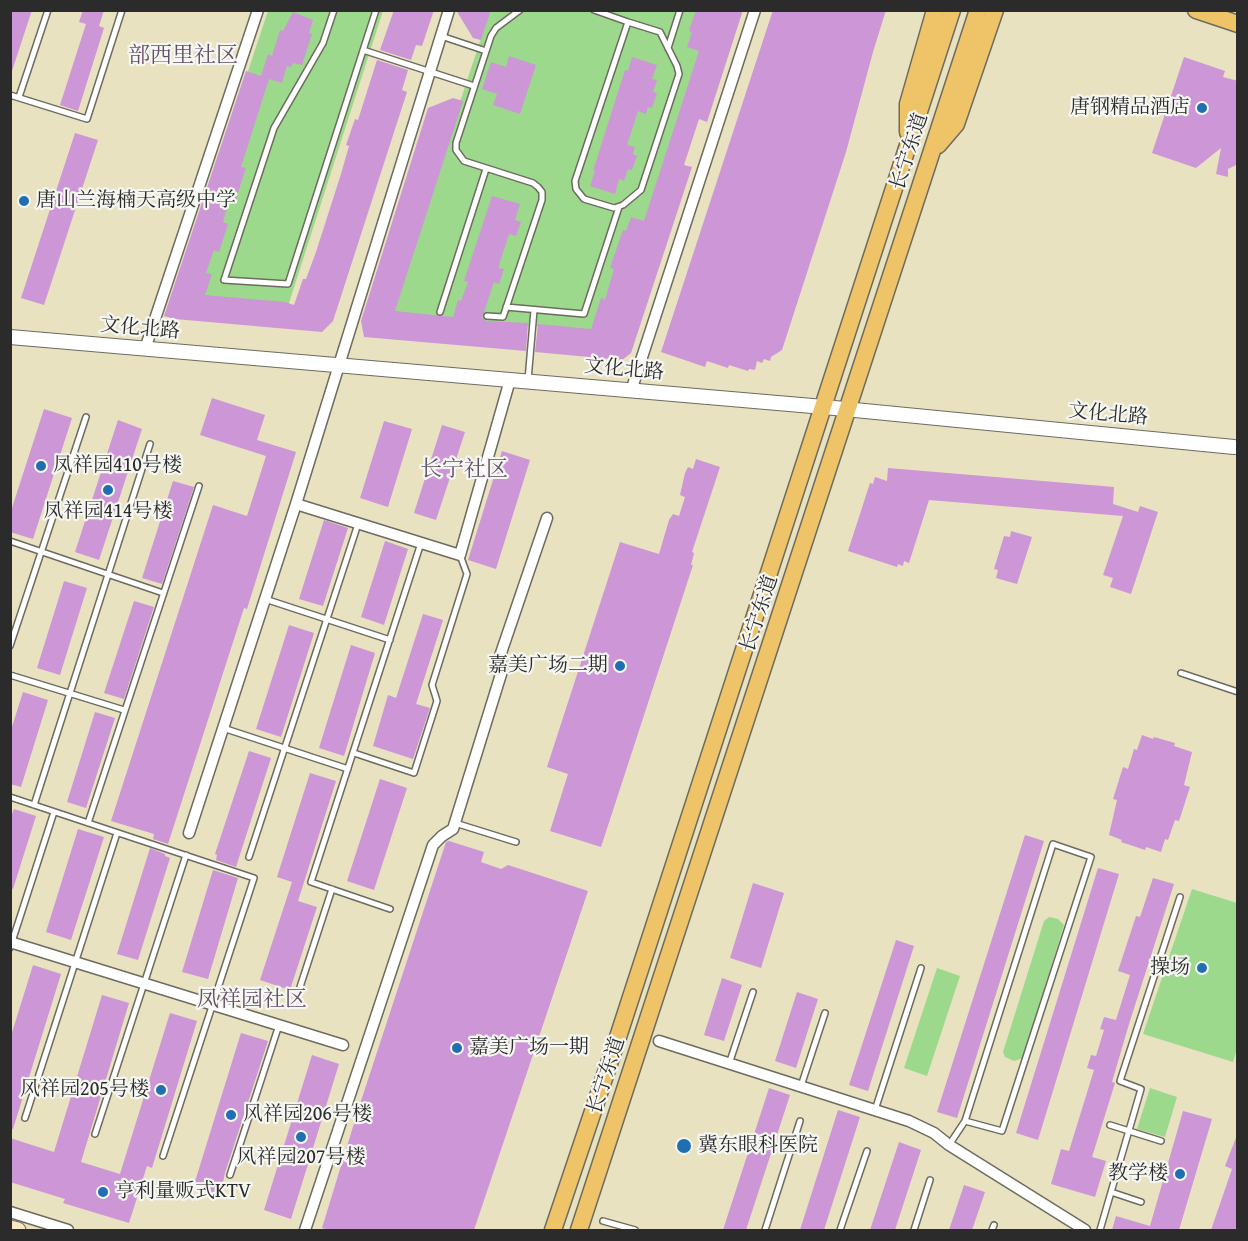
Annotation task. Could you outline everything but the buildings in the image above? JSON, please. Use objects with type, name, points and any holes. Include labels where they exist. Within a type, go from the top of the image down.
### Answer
[{"type":"main road","points":[[908,147],[908,104],[935,10]]},
{"type":"main road","name":"长宁东道","points":[[553,1230],[824,407],[951,10]]},
{"type":"main road","name":"长宁东道","points":[[579,1230],[978,10]]},
{"type":"main road","points":[[932,153],[956,124],[995,10]]},
{"type":"main road","points":[[1196,10],[1238,24]]},
{"type":"main road","points":[[10,1228],[18,1230]]},
{"type":"street","points":[[145,349],[258,10]]},
{"type":"street","points":[[189,833],[266,599],[449,10]]},
{"type":"street","points":[[631,391],[755,10]]},
{"type":"street","name":"文化北路","points":[[10,337],[824,407],[1236,447]]},
{"type":"street","points":[[296,504],[460,555],[510,380]]},
{"type":"street","points":[[305,1230],[433,845],[453,828],[455,823],[502,671],[500,657],[548,518]]},
{"type":"street","points":[[11,944],[344,1045]]},
{"type":"street","points":[[659,1041],[909,1121],[934,1133],[949,1145],[1085,1230]]},
{"type":"street","points":[[10,1212],[68,1230]]},
{"type":"lane","points":[[19,98],[48,10]]},
{"type":"lane","points":[[10,95],[87,119],[122,10]]},
{"type":"lane","points":[[334,10],[323,43],[274,128],[224,280],[288,284],[376,10]]},
{"type":"lane","points":[[487,316],[503,317],[542,200],[542,192],[532,183],[464,162],[456,150],[456,143],[491,36],[496,28],[520,10]]},
{"type":"lane","points":[[594,10],[660,32],[679,74],[641,190],[636,196],[614,208],[584,199],[576,189],[575,181],[628,22]]},
{"type":"lane","points":[[668,48],[680,10]]},
{"type":"lane","points":[[441,36],[486,51]]},
{"type":"lane","points":[[363,50],[474,86]]},
{"type":"lane","points":[[440,312],[486,169]]},
{"type":"lane","points":[[506,307],[584,314],[618,207]]},
{"type":"lane","points":[[528,382],[534,310]]},
{"type":"lane","points":[[10,646],[86,417]]},
{"type":"lane","points":[[34,805],[150,444]]},
{"type":"lane","points":[[88,823],[199,486]]},
{"type":"lane","points":[[249,857],[358,524]]},
{"type":"lane","points":[[10,541],[163,593]]},
{"type":"lane","points":[[390,909],[311,882],[421,543]]},
{"type":"lane","points":[[354,753],[414,773],[437,702],[432,685],[467,574],[460,555]]},
{"type":"lane","points":[[266,599],[390,640]]},
{"type":"lane","points":[[1181,673],[1238,692]]},
{"type":"lane","points":[[10,675],[124,710]]},
{"type":"lane","points":[[223,728],[348,769]]},
{"type":"lane","points":[[10,797],[254,878],[163,1156]]},
{"type":"lane","points":[[11,944],[54,812]]},
{"type":"lane","points":[[455,823],[516,842]]},
{"type":"lane","points":[[25,1118],[117,832]]},
{"type":"lane","points":[[949,1145],[965,1121],[1053,844],[1091,857],[1002,1131],[965,1121]]},
{"type":"lane","points":[[95,1134],[186,855]]},
{"type":"lane","points":[[300,987],[332,889]]},
{"type":"lane","points":[[1100,1230],[1141,1089],[1120,1081],[1180,897]]},
{"type":"lane","points":[[875,1110],[921,968]]},
{"type":"lane","points":[[729,1064],[753,992]]},
{"type":"lane","points":[[801,1087],[825,1013]]},
{"type":"lane","points":[[230,1174],[279,1025]]},
{"type":"lane","points":[[765,1230],[800,1121]]},
{"type":"lane","points":[[1110,1125],[1161,1141]]},
{"type":"lane","points":[[840,1230],[867,1151]]},
{"type":"lane","points":[[914,1230],[930,1180]]},
{"type":"lane","points":[[1111,1192],[1141,1202]]},
{"type":"lane","points":[[603,1221],[623,1229],[635,1230]]},
{"type":"green space","points":[[268,11],[383,11],[288,306],[174,294]]},
{"type":"green space","points":[[490,11],[732,11],[627,332],[389,317]]},
{"type":"green space","name":"操场","points":[[1192,889],[1237,903],[1238,1046],[1233,1062],[1143,1034]]},
{"type":"green space","points":[[1049,917],[1058,919],[1064,925],[1023,1058],[1014,1061],[1005,1057],[1003,1052],[1044,921]]},
{"type":"green space","points":[[937,968],[960,976],[927,1076],[904,1068]]},
{"type":"green space","points":[[1150,1088],[1177,1097],[1165,1137],[1137,1129]]},
{"type":"place","name":"唐钢精品酒店","points":[[1202,108]]},
{"type":"place","name":"唐山兰海楠天高级中学","points":[[24,201]]},
{"type":"place","name":"凤祥园410号楼","points":[[41,466]]},
{"type":"place","name":"凤祥园414号楼","points":[[108,490]]},
{"type":"place","name":"嘉美广场二期","points":[[620,666]]},
{"type":"place","name":"操场","points":[[1202,968]]},
{"type":"place","name":"嘉美广场一期","points":[[457,1048]]},
{"type":"place","name":"风祥园205号楼","points":[[161,1090]]},
{"type":"place","name":"风祥园206号楼","points":[[231,1115]]},
{"type":"place","name":"风祥园207号楼","points":[[301,1137]]},
{"type":"place","name":"冀东眼科医院","points":[[684,1146]]},
{"type":"place","name":"教学楼","points":[[1180,1174]]},
{"type":"place","name":"亨利量贩式KTV","points":[[103,1192]]},
{"type":"district","name":"部西里社区","points":[[183,56]]},
{"type":"district","name":"长宁社区","points":[[464,470]]},
{"type":"district","name":"凤祥园社区","points":[[252,1000]]}]
